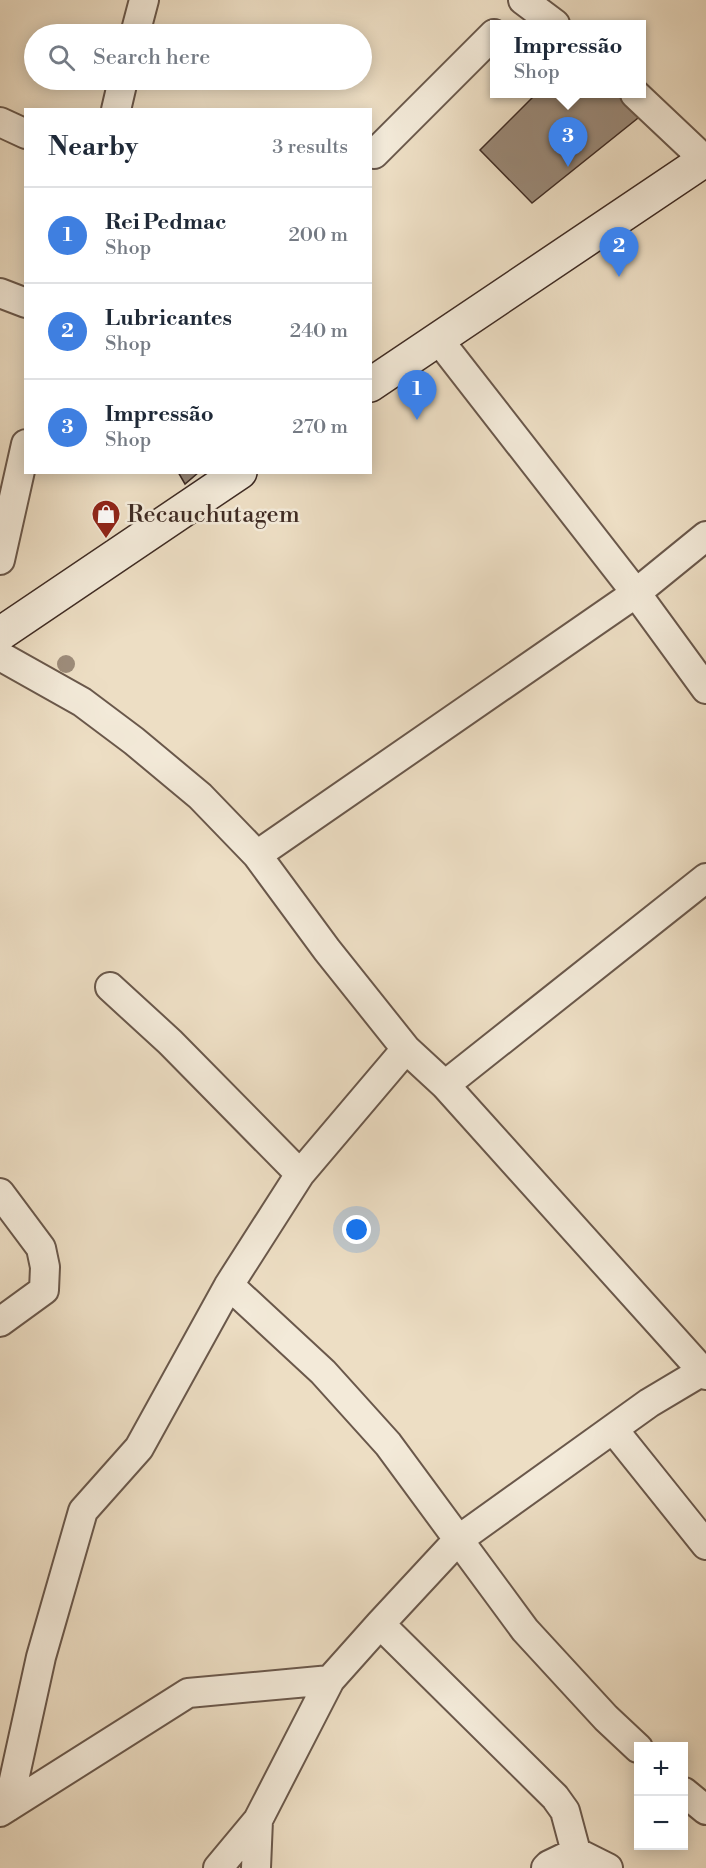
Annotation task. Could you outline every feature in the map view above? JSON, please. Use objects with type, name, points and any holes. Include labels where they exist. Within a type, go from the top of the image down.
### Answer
[{"type":"main road","points":[[372,384],[705,160]]},
{"type":"main road","points":[[0,634],[237,474]]},
{"type":"street","points":[[138,24],[144,0]]},
{"type":"street","points":[[508,20],[525,1],[550,20]]},
{"type":"street","points":[[374,154],[490,39]]},
{"type":"street","points":[[116,108],[121,90]]},
{"type":"street","points":[[640,98],[705,160]]},
{"type":"street","points":[[0,122],[24,133]]},
{"type":"street","points":[[0,293],[24,302]]},
{"type":"street","points":[[438,339],[636,593],[706,689]]},
{"type":"street","points":[[0,560],[24,453]]},
{"type":"street","points":[[257,855],[636,593],[706,536]]},
{"type":"street","points":[[0,656],[82,702],[134,741],[200,796],[257,855],[327,950],[406,1049],[445,1085],[705,1372],[648,1403],[458,1540],[330,1680],[258,1820],[218,1868]]},
{"type":"street","points":[[445,1085],[706,878]]},
{"type":"street","points":[[110,987],[170,1042],[300,1174]]},
{"type":"street","points":[[4,1810],[41,1657],[83,1511],[139,1448],[230,1285],[300,1174],[406,1049]]},
{"type":"street","points":[[0,1193],[41,1248],[45,1267],[44,1290],[0,1322]]},
{"type":"street","points":[[230,1285],[323,1372],[388,1444],[525,1630],[606,1718],[634,1743]]},
{"type":"street","points":[[613,1429],[706,1545]]},
{"type":"street","points":[[380,1624],[555,1797],[565,1811],[576,1852],[608,1868]]},
{"type":"street","points":[[4,1810],[188,1693],[330,1680]]},
{"type":"street","points":[[688,1794],[706,1810]]},
{"type":"street","points":[[256,1868],[258,1820]]},
{"type":"street","points":[[546,1868],[576,1852]]},
{"type":"building","points":[[532,98],[634,98],[648,110],[532,203],[480,150]]},
{"type":"building","points":[[179,474],[197,474],[185,484]]},
{"type":"place","name":"Impressão","points":[[568,167]]},
{"type":"place","name":"Lubricantes","points":[[619,277]]},
{"type":"place","name":"Rei Pedmac","points":[[417,420]]},
{"type":"place","name":"Recauchutagem","points":[[106,540]]}]
